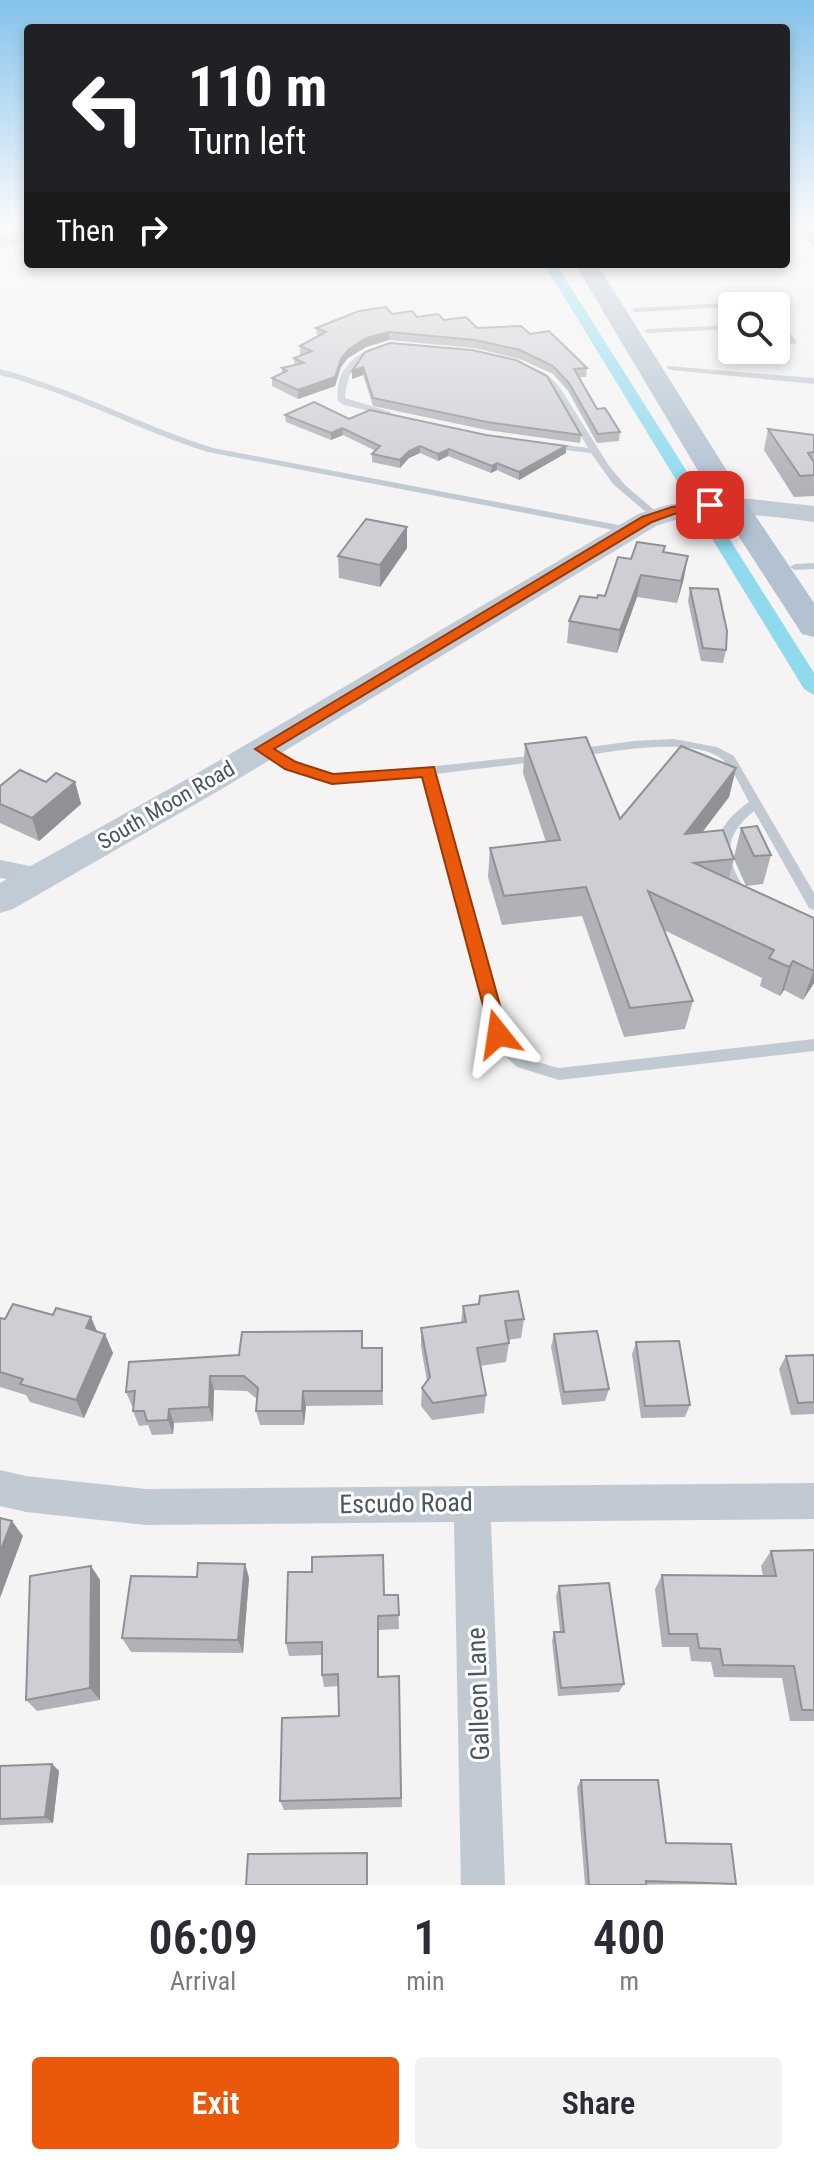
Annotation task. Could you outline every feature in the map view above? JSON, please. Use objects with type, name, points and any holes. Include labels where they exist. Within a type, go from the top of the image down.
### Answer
[{"type":"main road","points":[[616,312],[814,627]]},
{"type":"main road","points":[[635,312],[671,368],[737,506],[805,566],[814,593]]},
{"type":"street","name":"South Moon Road","points":[[0,900],[656,518],[737,506],[814,514]]},
{"type":"street","points":[[0,869],[41,876]]},
{"type":"street","name":"Escudo Road","points":[[0,1488],[40,1496],[146,1507],[814,1501]]},
{"type":"street","name":"Galleon Lane","points":[[472,1502],[483,1885]]},
{"type":"lane","points":[[641,321],[690,312]]},
{"type":"lane","points":[[641,321],[718,326]]},
{"type":"lane","points":[[790,339],[793,342]]},
{"type":"lane","points":[[393,415],[341,399],[343,376],[361,355],[376,347],[407,345]]},
{"type":"lane","points":[[521,365],[545,375],[560,391],[594,451],[625,492],[656,518]]},
{"type":"lane","points":[[671,368],[814,381]]},
{"type":"lane","points":[[0,372],[30,379],[178,440],[211,450],[656,518]]},
{"type":"lane","points":[[541,444],[594,451]]},
{"type":"lane","points":[[564,754],[670,742],[714,749],[730,759],[814,905]]},
{"type":"lane","points":[[263,749],[291,766],[332,779],[549,756]]},
{"type":"lane","points":[[428,771],[498,1034],[509,1052],[523,1065],[559,1074],[814,1045]]},
{"type":"lane","points":[[752,905],[736,889],[721,850],[724,837],[738,816],[756,803]]},
{"type":"building","points":[[357,312],[413,312],[417,317],[438,314],[444,320],[466,317],[477,328],[521,326],[530,334],[549,331],[587,368],[574,369],[597,409],[605,408],[620,432],[598,434],[569,383],[553,366],[520,350],[475,340],[389,332],[366,338],[348,350],[341,359],[335,377],[298,390],[272,378],[287,371],[282,368],[304,363],[294,358],[312,351],[300,346],[326,332],[316,328]]},
{"type":"building","points":[[390,343],[472,350],[516,360],[547,376],[581,435],[487,422],[373,398],[363,367],[352,371],[365,352]]},
{"type":"building","points":[[314,402],[349,419],[370,410],[486,435],[566,446],[519,472],[497,463],[492,466],[449,449],[438,454],[420,446],[400,460],[372,454],[380,446],[342,428],[331,433],[285,415]]},
{"type":"building","points":[[768,429],[814,435],[814,452],[808,453],[814,462],[814,475],[800,476]]},
{"type":"building","points":[[366,519],[407,527],[380,565],[338,556]]},
{"type":"building","points":[[637,542],[665,546],[663,552],[688,556],[681,581],[641,575],[620,630],[569,621],[580,596],[605,596],[618,557],[631,559]]},
{"type":"building","points":[[690,588],[718,589],[727,631],[726,650],[703,648]]},
{"type":"building","points":[[586,737],[620,819],[681,746],[736,768],[685,834],[723,830],[734,859],[694,863],[814,918],[814,971],[793,961],[789,967],[769,958],[774,950],[648,891],[693,1001],[630,1008],[586,887],[504,896],[490,848],[560,840],[525,744]]},
{"type":"building","points":[[20,770],[46,782],[56,773],[75,782],[32,818],[0,804],[0,786]]},
{"type":"building","points":[[757,826],[771,855],[754,856],[741,828]]},
{"type":"building","points":[[518,1291],[524,1319],[505,1321],[509,1343],[477,1348],[486,1395],[433,1403],[422,1388],[430,1377],[421,1328],[466,1322],[463,1306],[479,1304],[480,1296]]},
{"type":"building","points":[[13,1304],[53,1315],[56,1308],[91,1317],[86,1328],[105,1334],[76,1400],[20,1384],[23,1379],[0,1372],[0,1318],[5,1319]]},
{"type":"building","points":[[362,1331],[362,1348],[382,1348],[382,1391],[303,1391],[302,1411],[256,1411],[258,1388],[244,1376],[210,1376],[209,1407],[169,1409],[168,1420],[147,1421],[144,1411],[133,1411],[135,1391],[126,1392],[129,1362],[239,1355],[242,1332]]},
{"type":"building","points":[[597,1331],[609,1389],[564,1392],[554,1334]]},
{"type":"building","points":[[679,1341],[690,1405],[645,1406],[636,1342]]},
{"type":"building","points":[[814,1355],[814,1402],[798,1403],[786,1356]]},
{"type":"building","points":[[0,1518],[12,1521],[0,1552]]},
{"type":"building","points":[[814,1550],[814,1710],[802,1710],[794,1666],[723,1665],[720,1649],[699,1648],[697,1634],[669,1634],[662,1575],[776,1576],[771,1551]]},
{"type":"building","points":[[383,1555],[384,1595],[398,1595],[399,1615],[378,1616],[378,1677],[399,1676],[401,1798],[280,1801],[282,1718],[339,1716],[338,1674],[322,1675],[322,1642],[286,1643],[288,1572],[312,1572],[312,1557]]},
{"type":"building","points":[[198,1563],[245,1564],[238,1640],[122,1638],[131,1576],[197,1577]]},
{"type":"building","points":[[91,1566],[90,1688],[26,1700],[30,1576]]},
{"type":"building","points":[[609,1583],[624,1684],[561,1688],[554,1632],[564,1632],[559,1586]]},
{"type":"building","points":[[52,1764],[45,1817],[0,1819],[0,1766]]},
{"type":"building","points":[[581,1780],[658,1780],[666,1843],[731,1844],[736,1884],[646,1881],[646,1885],[589,1885]]},
{"type":"building","points":[[367,1853],[367,1885],[246,1885],[248,1854]]},
{"type":"waterway","points":[[580,312],[814,689]]},
{"type":"route","points":[[498,1034],[428,771],[332,779],[291,766],[263,749],[647,520],[672,510],[710,505]]}]
